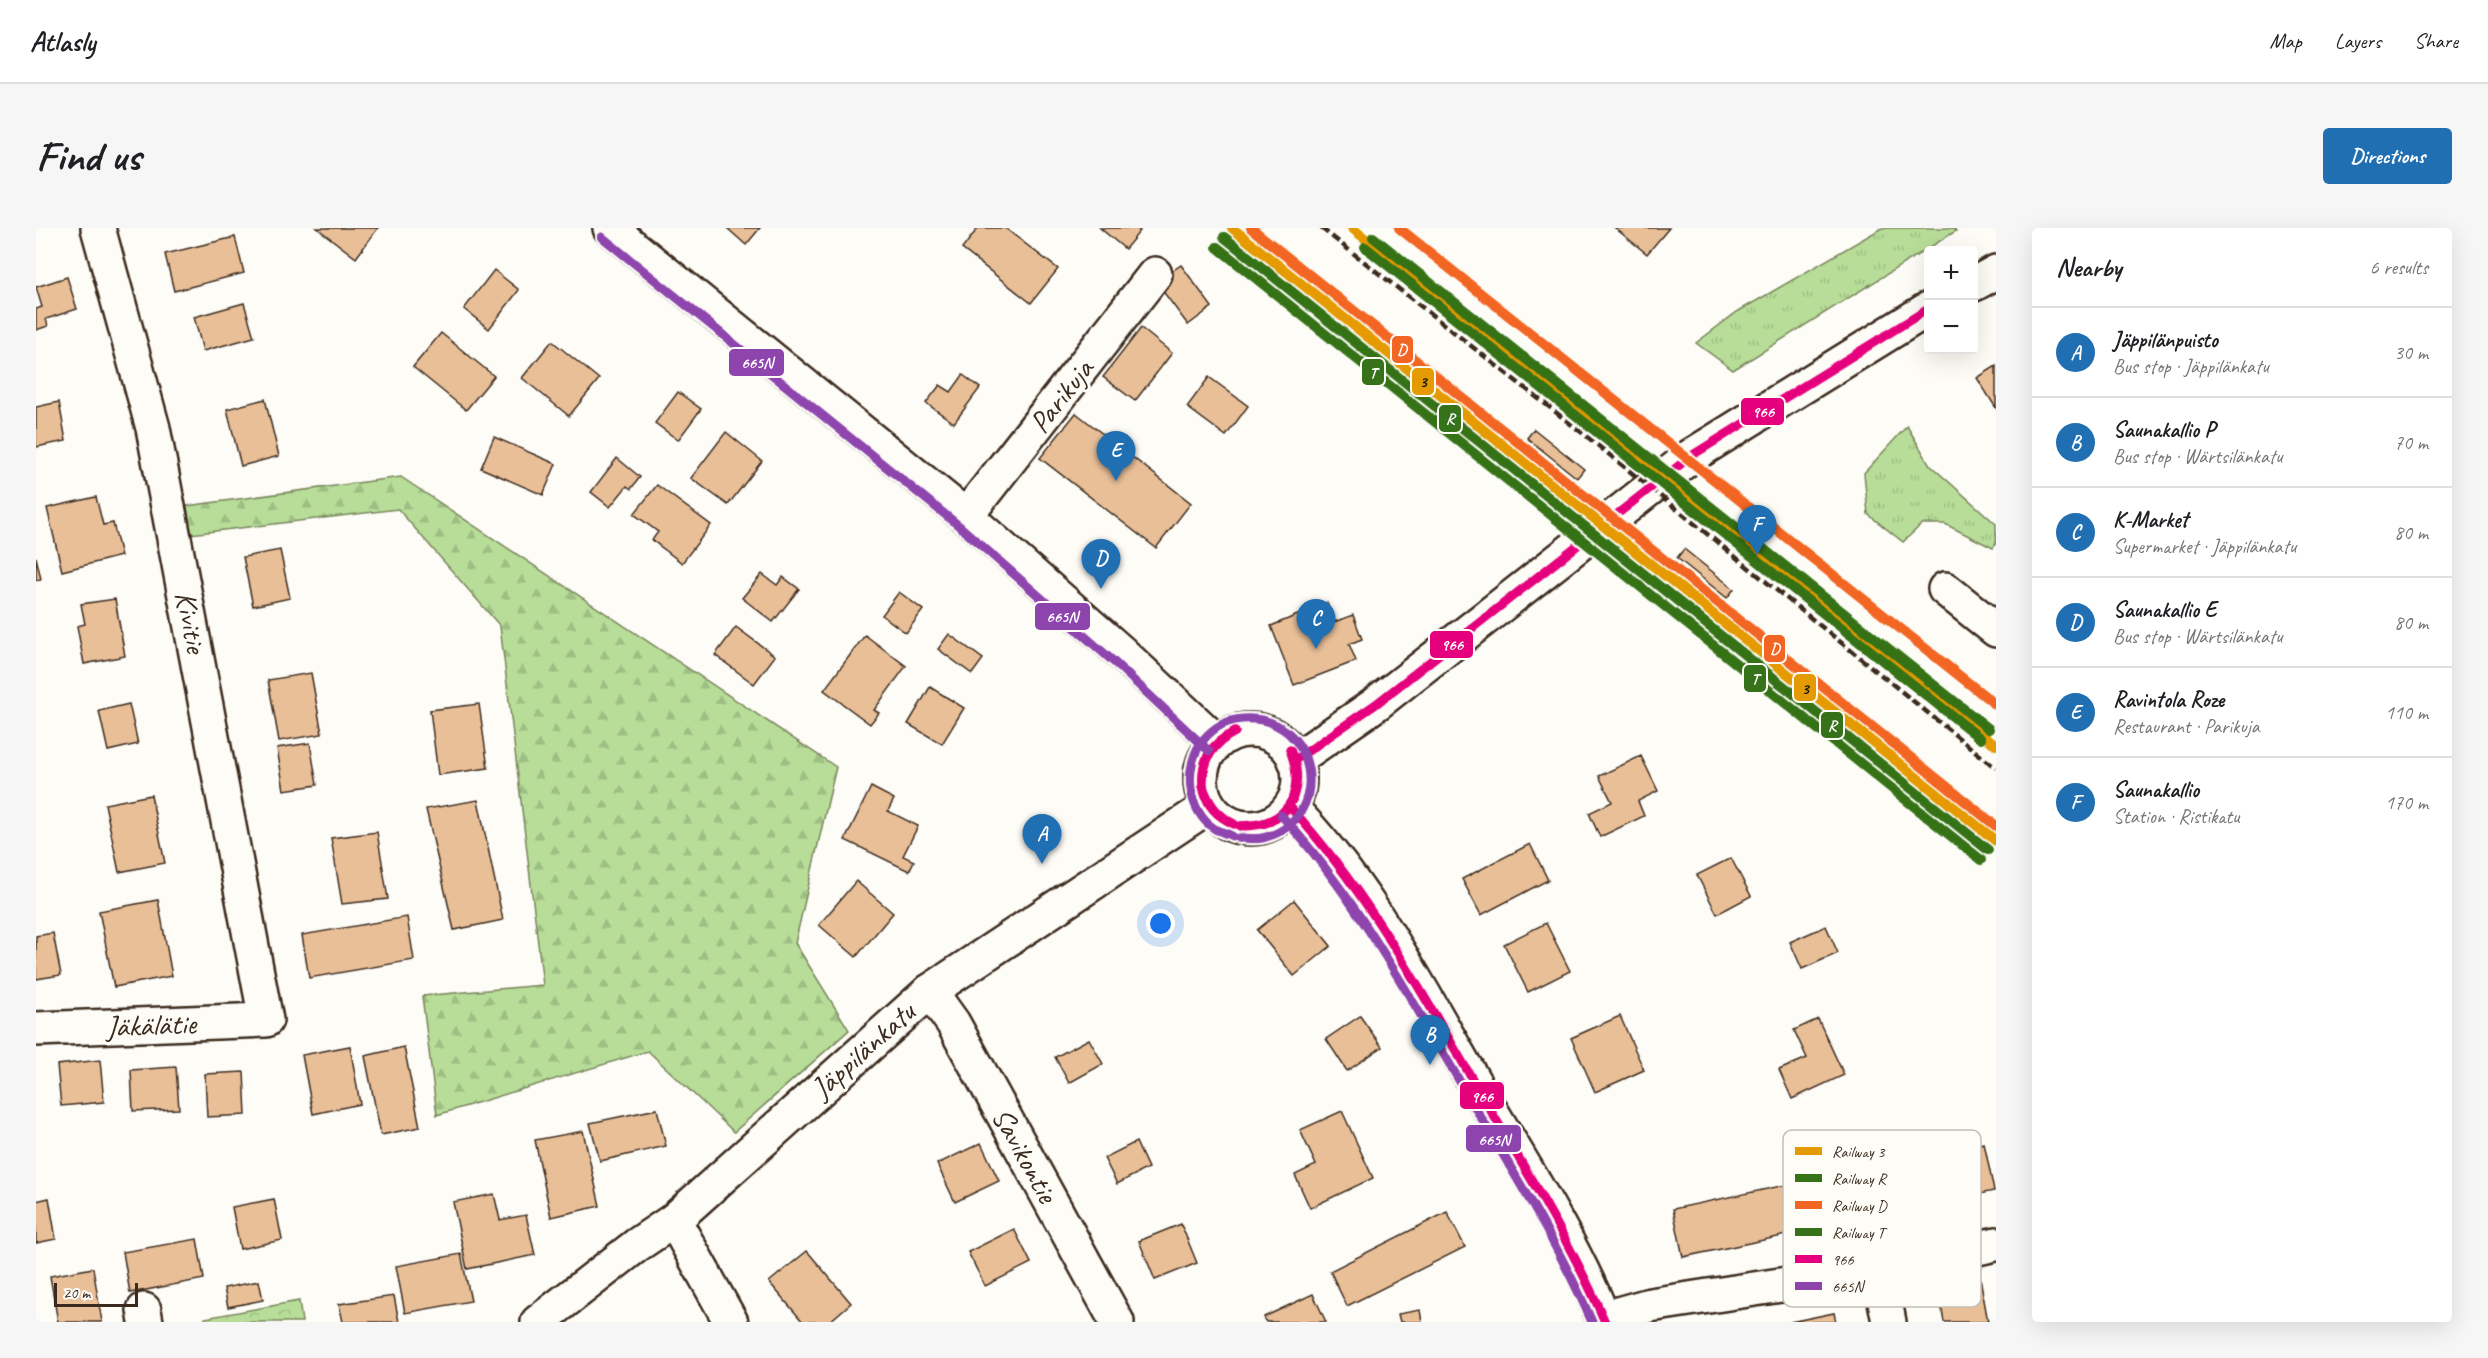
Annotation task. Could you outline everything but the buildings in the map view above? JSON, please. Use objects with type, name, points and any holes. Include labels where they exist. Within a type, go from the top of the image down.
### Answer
[{"type":"street","name":"Kivitie","points":[[98,228],[153,428],[266,1020]]},
{"type":"street","points":[[610,228],[966,516],[1122,653],[1217,742]]},
{"type":"street","points":[[1978,282],[1996,272]]},
{"type":"street","name":"Parikuja","points":[[966,516],[1155,274]]},
{"type":"street","points":[[1295,760],[1376,704],[1691,456],[1924,312]]},
{"type":"street","points":[[1945,588],[1996,630]]},
{"type":"street","points":[[1240,731],[1267,733],[1278,739],[1295,760],[1298,784],[1290,807],[1272,822],[1249,828],[1227,822],[1209,806],[1201,780],[1202,766],[1217,742],[1240,731]]},
{"type":"street","name":"Jäppilänkatu","points":[[538,1322],[637,1245],[674,1220],[930,991],[1209,806]]},
{"type":"street","points":[[1290,807],[1319,836],[1368,900],[1556,1221],[1604,1320],[1650,1305],[1783,1285]]},
{"type":"street","name":"Savikontie","points":[[930,991],[953,1023],[1117,1322]]},
{"type":"street","name":"Jäkälätie","points":[[36,1029],[266,1020]]},
{"type":"street","points":[[674,1220],[731,1322]]},
{"type":"street","points":[[1981,1248],[1996,1245]]},
{"type":"street","points":[[1886,1307],[1889,1322]]},
{"type":"green space","points":[[1882,228],[1954,228],[1956,231],[1932,246],[1924,246],[1924,251],[1733,370],[1696,343],[1737,312]]},
{"type":"green space","points":[[1907,426],[1930,465],[1996,524],[1996,544],[1993,548],[1945,524],[1922,524],[1903,542],[1868,514],[1864,473]]},
{"type":"green space","points":[[401,477],[836,767],[795,943],[849,1030],[734,1132],[648,1051],[437,1115],[422,996],[543,985],[500,626],[398,509],[191,534],[187,506]]},
{"type":"green space","points":[[299,1301],[302,1322],[206,1322],[205,1318]]},
{"type":"railway","points":[[1321,228],[1595,443],[1996,768]]},
{"type":"rail line","name":"3","points":[[1232,228],[1996,841]]},
{"type":"rail line","name":"D","points":[[1251,228],[1996,826]]},
{"type":"rail line","name":"3","points":[[1352,228],[1996,745]]},
{"type":"rail line","name":"D","points":[[1399,228],[1996,705]]},
{"type":"rail line","name":"R","points":[[1224,237],[1988,850]]},
{"type":"rail line","name":"R","points":[[1373,237],[1989,729]]},
{"type":"rail line","name":"T","points":[[1217,247],[1981,860]]},
{"type":"rail line","name":"T","points":[[1365,247],[1981,739]]},
{"type":"transit line","name":"665N","points":[[602,237],[958,525],[1114,662],[1209,751]]},
{"type":"transit line","name":"966","points":[[1295,760],[1376,704],[1691,456],[1924,311]]},
{"type":"transit line","name":"665N","points":[[1232,836],[1215,829],[1198,811],[1191,787],[1193,761],[1204,739],[1221,725],[1243,719],[1268,722],[1288,733],[1301,749],[1308,769],[1308,790],[1302,810],[1288,826],[1263,838],[1239,838]]},
{"type":"transit line","name":"966","points":[[1203,786],[1204,768],[1209,753],[1220,741],[1235,732]]},
{"type":"transit line","name":"966","points":[[1203,786],[1203,777],[1210,754],[1220,742],[1235,732]]},
{"type":"transit line","name":"966","points":[[1290,750],[1297,775],[1292,800]]},
{"type":"transit line","name":"966","points":[[1290,750],[1296,775],[1292,800]]},
{"type":"transit line","name":"966","points":[[1203,786],[1214,808],[1234,824]]},
{"type":"transit line","name":"966","points":[[1203,786],[1213,809],[1234,824]]},
{"type":"transit line","name":"966","points":[[1240,826],[1264,824],[1277,818],[1292,800]]},
{"type":"transit line","name":"966","points":[[1240,826],[1270,821],[1282,813],[1292,800]]},
{"type":"transit line","name":"966","points":[[1290,807],[1343,871],[1390,940],[1543,1200],[1576,1260],[1605,1322]]},
{"type":"transit line","name":"665N","points":[[1281,815],[1308,846],[1357,912],[1401,981],[1531,1202],[1592,1322]]},
{"type":"place","name":"Ravintola Roze","points":[[1116,481]]},
{"type":"place","name":"Saunakallio","points":[[1757,555]]},
{"type":"place","name":"Saunakallio E","points":[[1101,589]]},
{"type":"place","name":"K-Market","points":[[1316,649]]},
{"type":"place","name":"Jäppilänpuisto","points":[[1042,864]]},
{"type":"place","name":"Saunakallio P","points":[[1430,1065]]}]
